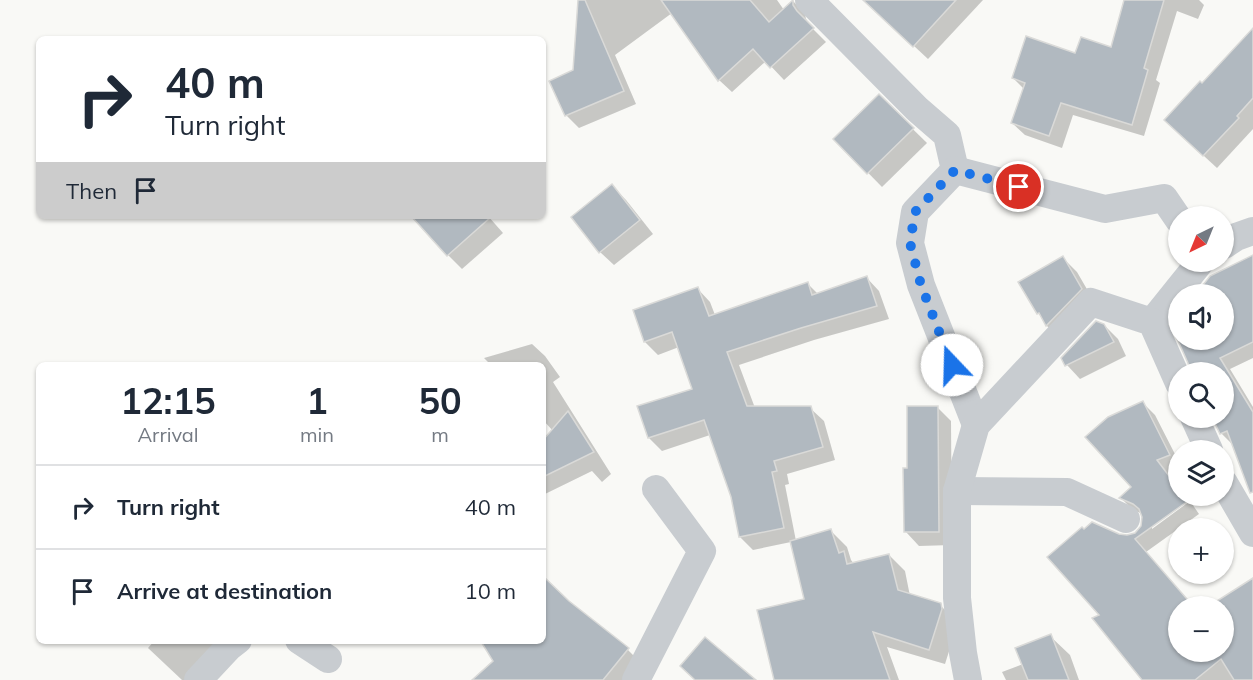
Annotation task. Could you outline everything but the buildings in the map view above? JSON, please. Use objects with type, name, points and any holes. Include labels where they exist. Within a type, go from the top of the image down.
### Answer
[{"type":"street","points":[[809,0],[917,109],[947,135],[955,170]]},
{"type":"street","points":[[955,170],[1105,209],[1164,198],[1169,206]]},
{"type":"street","points":[[955,170],[915,212],[910,243],[921,285],[976,425]]},
{"type":"street","points":[[1234,238],[1253,231]]},
{"type":"street","points":[[1152,322],[1192,272]]},
{"type":"street","points":[[968,680],[957,598],[957,491],[976,425],[1091,302],[1152,322],[1170,362]]},
{"type":"street","points":[[636,680],[702,551],[656,489]]},
{"type":"street","points":[[957,491],[1067,492],[1126,519]]},
{"type":"street","points":[[1234,500],[1253,533]]},
{"type":"street","points":[[198,680],[233,644]]},
{"type":"street","points":[[305,644],[328,659]]},
{"type":"route","points":[[952,365],[921,285],[910,243],[915,212],[955,170],[1019,187]]}]
